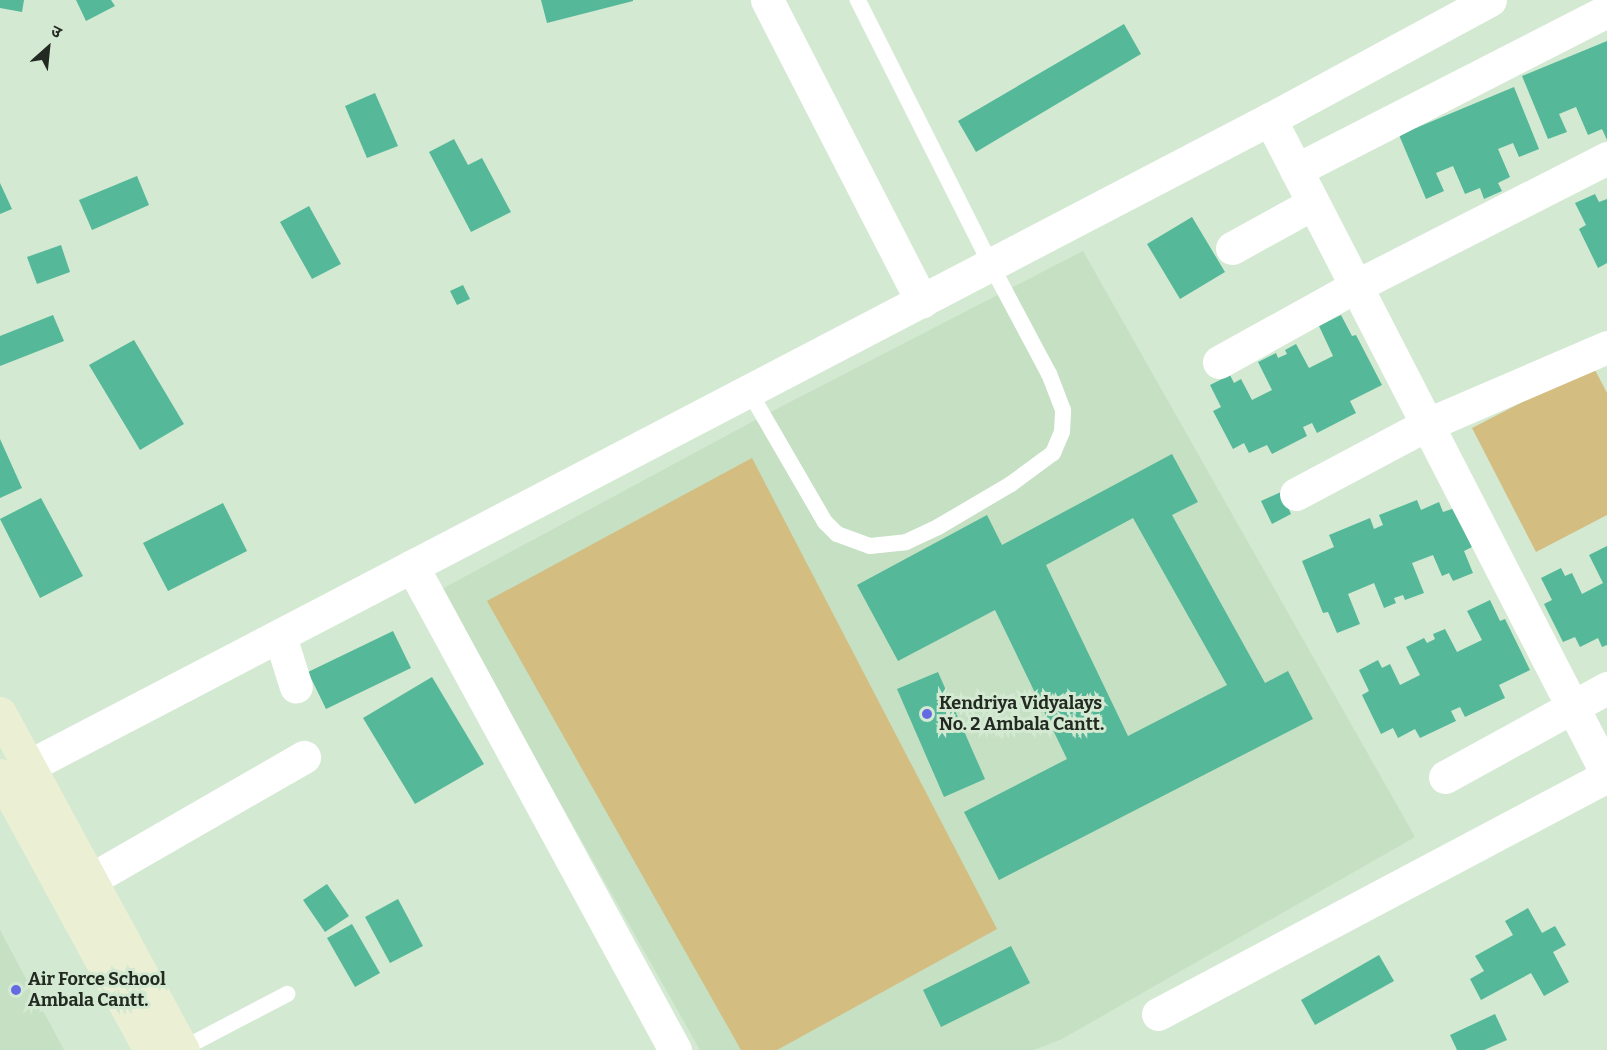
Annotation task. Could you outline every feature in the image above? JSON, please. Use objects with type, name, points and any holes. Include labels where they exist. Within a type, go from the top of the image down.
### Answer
[{"type":"main road","points":[[0,713],[14,771],[150,1050]]},
{"type":"main road","points":[[14,771],[90,880],[183,1049]]},
{"type":"street","points":[[767,0],[922,301]]},
{"type":"street","points":[[14,771],[280,636],[991,265],[1270,119],[1490,0]]},
{"type":"street","points":[[1296,171],[1607,11]]},
{"type":"street","points":[[1158,1014],[1607,775],[1270,119]]},
{"type":"street","points":[[1220,362],[1356,286],[1607,158]]},
{"type":"street","points":[[1232,248],[1312,204]]},
{"type":"street","points":[[1296,494],[1426,425],[1607,346]]},
{"type":"street","points":[[412,566],[675,1050]]},
{"type":"street","points":[[280,636],[296,687]]},
{"type":"street","points":[[1445,777],[1570,706],[1607,688]]},
{"type":"street","points":[[90,880],[304,757]]},
{"type":"lane","points":[[749,391],[825,522],[837,534],[870,546],[906,542],[938,527],[1011,484],[1053,453],[1062,432],[1063,410],[1049,374],[991,265],[858,0]]},
{"type":"lane","points":[[183,1049],[287,994]]},
{"type":"shaded area","name":"Kendriya Vidyalays No. 2 Ambala Cantt.","points":[[1083,251],[1415,837],[1062,1039],[1034,1050],[700,1050],[440,590],[763,416]]},
{"type":"shaded area","points":[[1593,366],[1607,393],[1607,515],[1536,552],[1472,428]]},
{"type":"shaded area","points":[[752,458],[997,929],[777,1050],[741,1050],[487,601]]},
{"type":"shaded area","name":"Air Force School Ambala Cantt.","points":[[0,930],[64,1050],[0,1050]]},
{"type":"building","points":[[0,0],[24,0],[22,12],[0,8]]},
{"type":"building","points":[[76,0],[111,0],[115,6],[86,21]]},
{"type":"building","points":[[541,0],[633,0],[633,1],[547,23]]},
{"type":"building","points":[[1124,24],[1141,54],[976,152],[958,121]]},
{"type":"building","points":[[1607,41],[1607,140],[1602,129],[1588,135],[1576,107],[1559,114],[1567,132],[1548,139],[1522,76]]},
{"type":"building","points":[[1514,87],[1539,149],[1519,157],[1513,143],[1498,149],[1510,177],[1498,183],[1502,191],[1484,199],[1480,188],[1465,194],[1453,166],[1436,173],[1444,191],[1426,199],[1399,135]]},
{"type":"building","points":[[375,93],[398,146],[367,158],[345,106]]},
{"type":"building","points":[[454,139],[468,165],[482,158],[511,212],[471,232],[429,152]]},
{"type":"building","points":[[137,176],[149,205],[92,230],[79,200]]},
{"type":"building","points":[[0,183],[12,209],[0,214]]},
{"type":"building","points":[[1595,194],[1599,202],[1607,199],[1607,263],[1598,268],[1579,229],[1586,225],[1575,203]]},
{"type":"building","points":[[309,206],[341,264],[312,279],[280,222]]},
{"type":"building","points":[[1192,217],[1225,272],[1180,299],[1147,244]]},
{"type":"building","points":[[61,245],[70,272],[37,284],[27,257]]},
{"type":"building","points":[[463,285],[470,299],[457,305],[450,291]]},
{"type":"building","points":[[53,315],[64,341],[0,366],[0,336]]},
{"type":"building","points":[[1341,315],[1352,336],[1356,335],[1382,385],[1350,401],[1356,413],[1317,433],[1312,423],[1303,427],[1307,436],[1272,454],[1267,445],[1249,453],[1244,443],[1233,449],[1213,411],[1221,407],[1210,385],[1230,375],[1234,383],[1241,379],[1252,400],[1272,390],[1258,362],[1276,353],[1278,358],[1287,354],[1285,350],[1296,344],[1309,368],[1333,356],[1319,326]]},
{"type":"building","points":[[134,340],[184,424],[140,450],[89,365]]},
{"type":"building","points":[[0,439],[22,488],[0,498]]},
{"type":"building","points":[[1172,454],[1198,502],[1172,515],[1265,683],[1288,671],[1313,719],[999,880],[964,812],[1067,759],[995,610],[898,661],[857,585],[987,515],[1002,545]],"holes":[[[1133,518],[1227,685],[1128,736],[1046,565]]]},
{"type":"building","points":[[1281,492],[1291,514],[1272,524],[1261,501]]},
{"type":"building","points":[[41,498],[83,576],[40,598],[0,519]]},
{"type":"building","points":[[1417,500],[1421,510],[1439,502],[1443,512],[1455,508],[1472,547],[1464,551],[1473,573],[1453,581],[1449,573],[1442,576],[1433,555],[1412,563],[1424,593],[1405,600],[1403,595],[1394,598],[1396,603],[1384,608],[1374,583],[1348,594],[1360,624],[1337,633],[1328,612],[1323,613],[1302,561],[1334,547],[1329,535],[1370,518],[1374,529],[1383,525],[1379,515]]},
{"type":"building","points":[[223,503],[247,551],[168,591],[143,543]]},
{"type":"building","points":[[1607,546],[1607,645],[1602,647],[1598,638],[1580,647],[1575,637],[1563,642],[1544,604],[1552,600],[1541,578],[1561,568],[1565,576],[1572,573],[1582,594],[1603,583],[1589,555]]},
{"type":"building","points":[[1490,600],[1500,621],[1505,619],[1530,670],[1499,685],[1505,698],[1465,717],[1460,707],[1451,711],[1456,721],[1420,738],[1415,729],[1398,738],[1393,728],[1381,734],[1362,695],[1369,691],[1359,670],[1378,660],[1382,668],[1390,664],[1400,685],[1420,675],[1406,647],[1424,638],[1427,643],[1435,639],[1433,634],[1445,629],[1457,652],[1482,640],[1467,611]]},
{"type":"building","points":[[393,631],[411,668],[326,709],[308,672]]},
{"type":"building","points":[[938,672],[985,779],[944,797],[897,689]]},
{"type":"building","points":[[432,677],[484,764],[415,804],[363,718]]},
{"type":"building","points":[[327,884],[349,916],[325,932],[303,900]]},
{"type":"building","points":[[398,899],[423,946],[390,963],[365,917]]},
{"type":"building","points":[[1528,908],[1542,933],[1555,926],[1566,945],[1553,952],[1569,982],[1544,996],[1531,973],[1481,1000],[1470,979],[1484,971],[1475,956],[1513,935],[1505,921]]},
{"type":"building","points":[[352,924],[380,973],[355,987],[327,938]]},
{"type":"building","points":[[1011,946],[1030,983],[941,1027],[923,990]]},
{"type":"building","points":[[1379,955],[1394,981],[1315,1025],[1301,1000]]},
{"type":"building","points":[[1495,1014],[1507,1040],[1484,1050],[1457,1050],[1450,1035]]},
{"type":"place","name":"Kendriya Vidyalays No. 2 Ambala Cantt.","points":[[927,714]]},
{"type":"place","name":"Air Force School Ambala Cantt.","points":[[16,990]]}]
